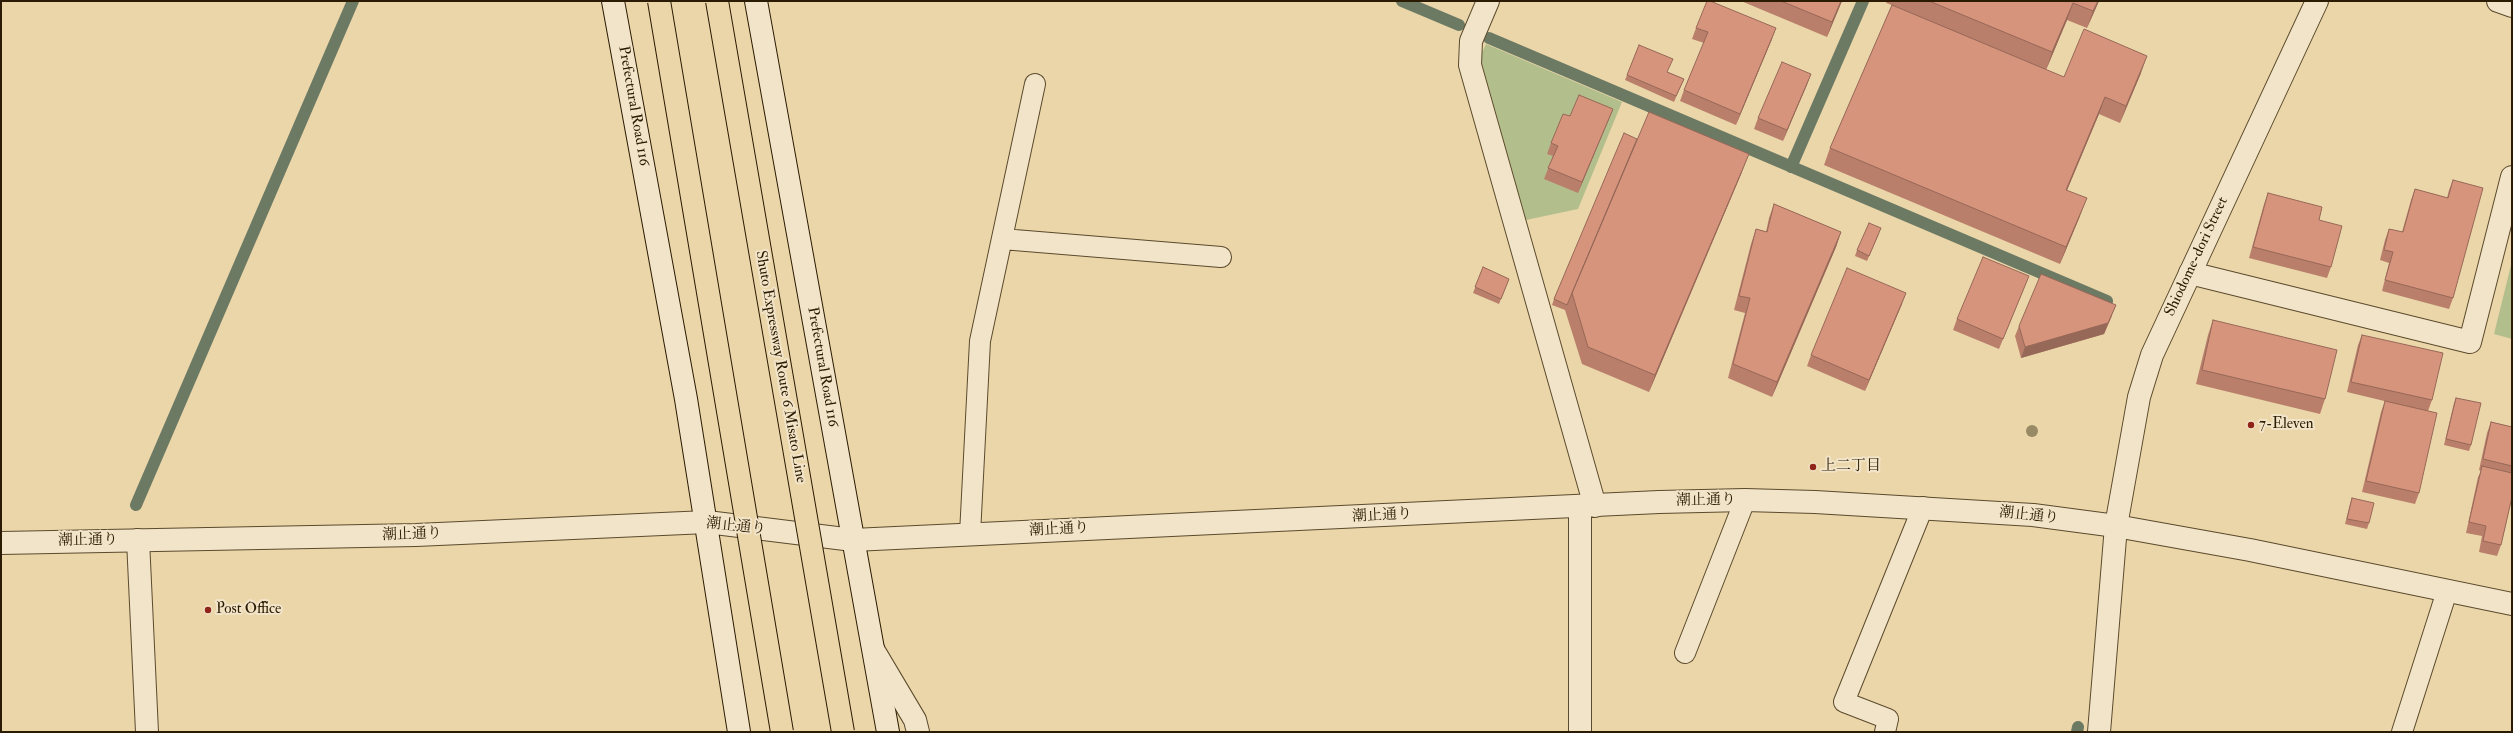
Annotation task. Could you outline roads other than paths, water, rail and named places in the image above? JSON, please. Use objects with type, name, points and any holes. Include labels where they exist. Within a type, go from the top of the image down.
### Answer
[{"type":"highway","points":[[659,1],[782,732]]},
{"type":"highway","name":"Shuto Expressway Route 6 Misato Line","points":[[717,1],[843,732]]},
{"type":"street","name":"Prefectural Road 116","points":[[614,1],[707,522],[734,728]]},
{"type":"street","name":"Prefectural Road 116","points":[[756,1],[888,732]]},
{"type":"street","points":[[1488,1],[1471,41],[1470,65],[1588,507],[1580,732]]},
{"type":"street","name":"Shiodome-dori Street","points":[[2099,732],[2116,526],[2139,397],[2152,355],[2317,1]]},
{"type":"street","points":[[2498,1],[2512,6]]},
{"type":"street","points":[[2190,273],[2470,342],[2512,177]]},
{"type":"street","name":"潮止通り","points":[[1,543],[416,535],[707,522],[853,540],[1745,500],[1923,507],[2033,515],[2116,526],[2512,604]]},
{"type":"street","points":[[138,540],[147,732]]},
{"type":"street","points":[[873,650],[915,720],[918,732]]},
{"type":"lane","points":[[970,534],[980,341],[1035,84]]},
{"type":"lane","points":[[1002,239],[1221,257]]},
{"type":"lane","points":[[1685,652],[1745,500]]},
{"type":"lane","points":[[1885,732],[1888,719],[1844,702],[1923,507]]},
{"type":"lane","points":[[2402,732],[2447,591]]},
{"type":"waterway","points":[[136,505],[353,1]]},
{"type":"waterway","points":[[1402,1],[1459,25]]},
{"type":"waterway","points":[[1791,167],[1863,1]]},
{"type":"waterway","points":[[1489,38],[2107,301]]},
{"type":"waterway","points":[[2077,732],[2078,727]]},
{"type":"place","name":"7-Eleven","points":[[2251,425]]},
{"type":"place","name":"上二丁目","points":[[1813,467]]},
{"type":"place","name":"Post Office","points":[[208,610]]}]
